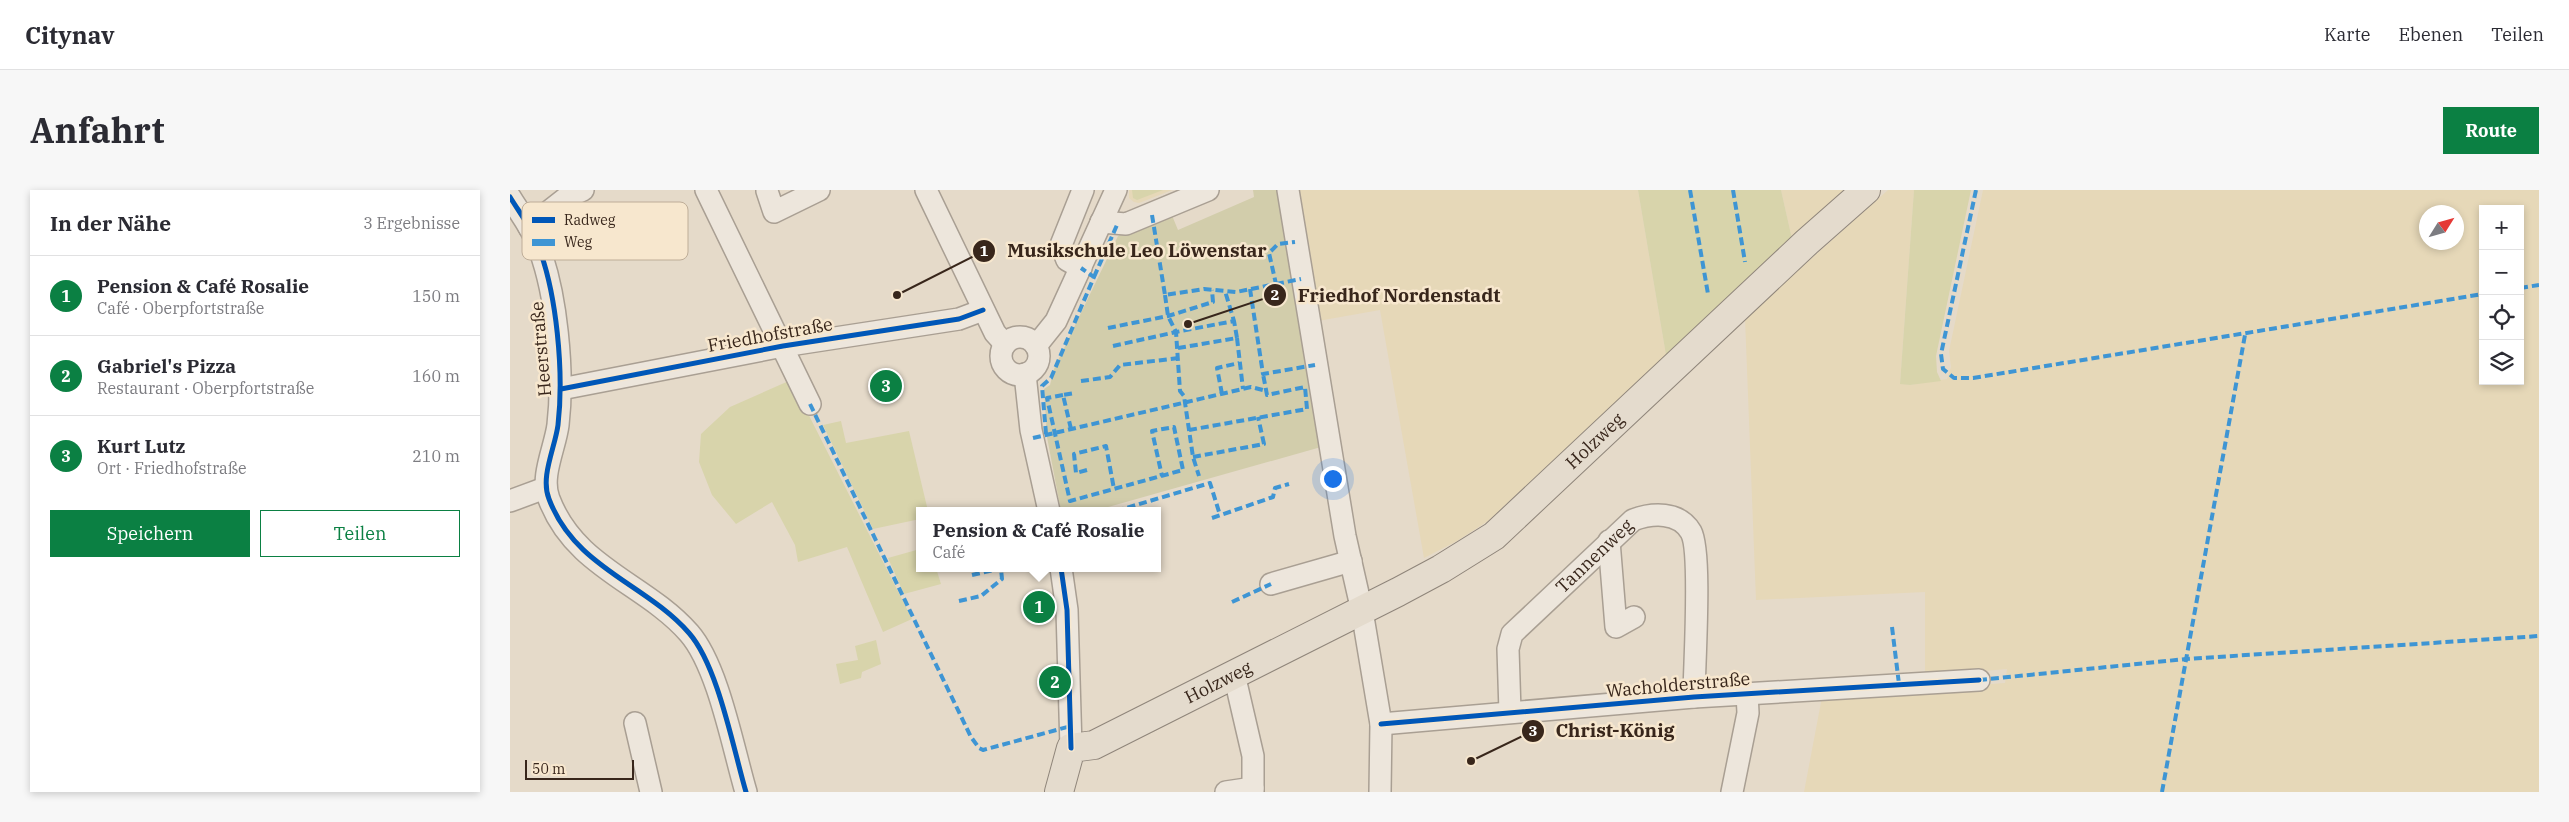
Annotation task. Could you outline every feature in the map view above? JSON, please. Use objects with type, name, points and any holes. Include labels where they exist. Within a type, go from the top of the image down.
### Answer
[{"type":"main road","name":"Holzweg","points":[[1071,748],[1094,744],[1362,611],[1441,569],[1494,536],[1807,242],[1866,190]]},
{"type":"main road","points":[[1059,792],[1071,748]]},
{"type":"street","points":[[561,202],[584,190]]},
{"type":"street","points":[[706,190],[810,404]]},
{"type":"street","points":[[767,191],[774,212],[820,190]]},
{"type":"street","points":[[926,190],[994,333],[1005,344]]},
{"type":"street","points":[[1081,268],[1067,260],[1061,245],[1084,190]]},
{"type":"street","points":[[1036,346],[1056,321],[1116,190]]},
{"type":"street","points":[[1101,222],[1126,224],[1208,190]]},
{"type":"street","points":[[1288,190],[1314,355],[1381,724],[1380,792]]},
{"type":"street","name":"Heerstraße","points":[[510,197],[522,216]]},
{"type":"street","name":"Heerstraße","points":[[543,260],[551,292],[561,389],[558,427],[545,488]]},
{"type":"street","name":"Friedhofstraße","points":[[561,389],[783,346],[959,319],[984,310]]},
{"type":"street","points":[[1022,337],[1028,339],[1036,346],[1039,354],[1038,362],[1034,369],[1025,374],[1014,374],[1004,366],[1001,356],[1005,344],[1011,339],[1022,337]]},
{"type":"street","points":[[1025,374],[1031,430],[1048,507]]},
{"type":"street","points":[[510,501],[545,488],[558,516],[590,558],[662,610],[688,632],[697,644],[713,675],[746,792]]},
{"type":"street","name":"Tannenweg","points":[[1510,712],[1508,649],[1512,634],[1633,520],[1654,514],[1675,518],[1691,532],[1694,541],[1696,576],[1694,697]]},
{"type":"street","points":[[1609,541],[1616,627],[1634,617]]},
{"type":"street","points":[[1271,584],[1351,561]]},
{"type":"street","points":[[1062,572],[1067,610],[1071,748]]},
{"type":"street","points":[[1226,792],[1254,790],[1253,756],[1234,674]]},
{"type":"street","name":"Wacholderstraße","points":[[1381,724],[1747,693],[1978,680]]},
{"type":"street","points":[[1732,792],[1748,713],[1747,693]]},
{"type":"street","points":[[635,723],[651,792]]},
{"type":"shaded area","points":[[1129,190],[1172,190],[1139,203],[1129,198]]},
{"type":"shaded area","points":[[1132,190],[1163,190],[1137,200],[1133,198]]},
{"type":"shaded area","points":[[1253,190],[1280,190],[1321,447],[1108,507],[1060,507],[1047,437],[1044,389],[1050,385],[1054,369],[1118,236],[1171,213],[1178,230],[1254,197]]},
{"type":"shaded area","points":[[1298,190],[1638,190],[1666,355],[1488,521],[1457,541],[1424,558],[1380,310],[1318,321]]},
{"type":"shaded area","points":[[1638,190],[1781,190],[1792,239],[1666,355]]},
{"type":"shaded area","points":[[1781,190],[1853,190],[1792,239]]},
{"type":"shaded area","points":[[1888,190],[1914,190],[1900,383],[1910,385],[1947,379],[1951,367],[1949,351],[1983,190],[2539,190],[2539,792],[1804,792],[1822,697],[2005,683],[2007,669],[1925,676],[1925,592],[1756,600],[1745,318]]},
{"type":"shaded area","points":[[1914,190],[1971,190],[1936,356],[1937,372],[1941,381],[1910,385],[1900,384]]},
{"type":"shaded area","points":[[791,380],[912,619],[883,632],[847,547],[798,562],[795,545],[772,502],[736,524],[712,495],[699,462],[701,434],[730,407]]},
{"type":"shaded area","points":[[841,421],[846,443],[909,431],[927,507],[916,507],[916,520],[873,529],[823,425]]},
{"type":"shaded area","points":[[916,550],[916,572],[937,572],[941,584],[904,594],[888,558]]},
{"type":"shaded area","points":[[876,640],[881,664],[862,672],[861,678],[840,684],[836,664],[858,660],[855,646]]},
{"type":"marked path","points":[[1690,190],[1708,294]]},
{"type":"marked path","points":[[1733,190],[1745,262]]},
{"type":"marked path","points":[[1976,190],[1941,354],[1943,369],[1954,378],[1973,378],[2479,295]]},
{"type":"marked path","points":[[1152,215],[1165,295],[1204,289],[1236,292],[1276,284],[1269,253],[1278,244],[1295,242]]},
{"type":"marked path","points":[[1094,277],[1117,225]]},
{"type":"marked path","points":[[1046,434],[1042,386],[1051,378],[1094,277],[1081,268]]},
{"type":"marked path","points":[[1276,284],[1301,279]]},
{"type":"marked path","points":[[2524,287],[2539,285]]},
{"type":"marked path","points":[[1250,289],[1263,374],[1315,365]]},
{"type":"marked path","points":[[1108,328],[1168,316],[1213,302],[1212,290]]},
{"type":"marked path","points":[[1113,346],[1234,321],[1225,291]]},
{"type":"marked path","points":[[1165,295],[1168,316],[1176,332],[1180,391],[1184,396],[1193,457],[1199,476]]},
{"type":"marked path","points":[[1178,348],[1237,338],[1234,321]]},
{"type":"marked path","points":[[2162,792],[2245,335]]},
{"type":"marked path","points":[[1237,338],[1243,389]]},
{"type":"marked path","points":[[1081,381],[1110,377],[1120,365],[1179,358]]},
{"type":"marked path","points":[[1222,394],[1217,368],[1239,363]]},
{"type":"marked path","points":[[1189,430],[1307,409],[1305,387],[1267,395],[1263,374]]},
{"type":"marked path","points":[[1033,438],[1251,387],[1267,391]]},
{"type":"marked path","points":[[1071,429],[1063,395],[1075,393]]},
{"type":"marked path","points":[[1063,395],[1047,398],[1070,501],[1183,470],[1174,427],[1152,431],[1162,476]]},
{"type":"marked path","points":[[810,404],[971,737],[979,748],[983,750],[1071,726]]},
{"type":"marked path","points":[[1193,457],[1264,444],[1258,417]]},
{"type":"marked path","points":[[1087,470],[1076,473],[1074,454],[1106,446],[1114,489]]},
{"type":"marked path","points":[[1129,507],[1210,483],[1220,515]]},
{"type":"marked path","points":[[1212,518],[1273,497],[1275,488],[1289,484]]},
{"type":"marked path","points":[[972,575],[985,572]]},
{"type":"marked path","points":[[959,601],[981,596],[1002,579],[1001,572]]},
{"type":"marked path","points":[[1232,602],[1271,584]]},
{"type":"marked path","points":[[1892,627],[1899,684]]},
{"type":"marked path","points":[[1979,680],[2186,659],[2539,636]]},
{"type":"cycle path","points":[[510,197],[522,216]]},
{"type":"cycle path","points":[[543,260],[554,308],[560,382],[558,425],[546,481],[549,499],[561,523],[593,559],[652,601],[689,633],[708,666],[724,708],[746,792]]},
{"type":"cycle path","points":[[561,389],[783,346],[959,319],[983,310]]},
{"type":"cycle path","points":[[1062,572],[1067,610],[1071,748]]},
{"type":"cycle path","points":[[1381,724],[1694,697],[1979,680]]},
{"type":"place","name":"Musikschule Leo Löwenstar","points":[[897,295]]},
{"type":"place","name":"Friedhof Nordenstadt","points":[[1188,324]]},
{"type":"place","name":"Kurt Lutz","points":[[886,386]]},
{"type":"place","name":"Pension & Café Rosalie","points":[[1039,607]]},
{"type":"place","name":"Gabriel's Pizza","points":[[1055,682]]},
{"type":"place","name":"Christ-König","points":[[1471,761]]}]
